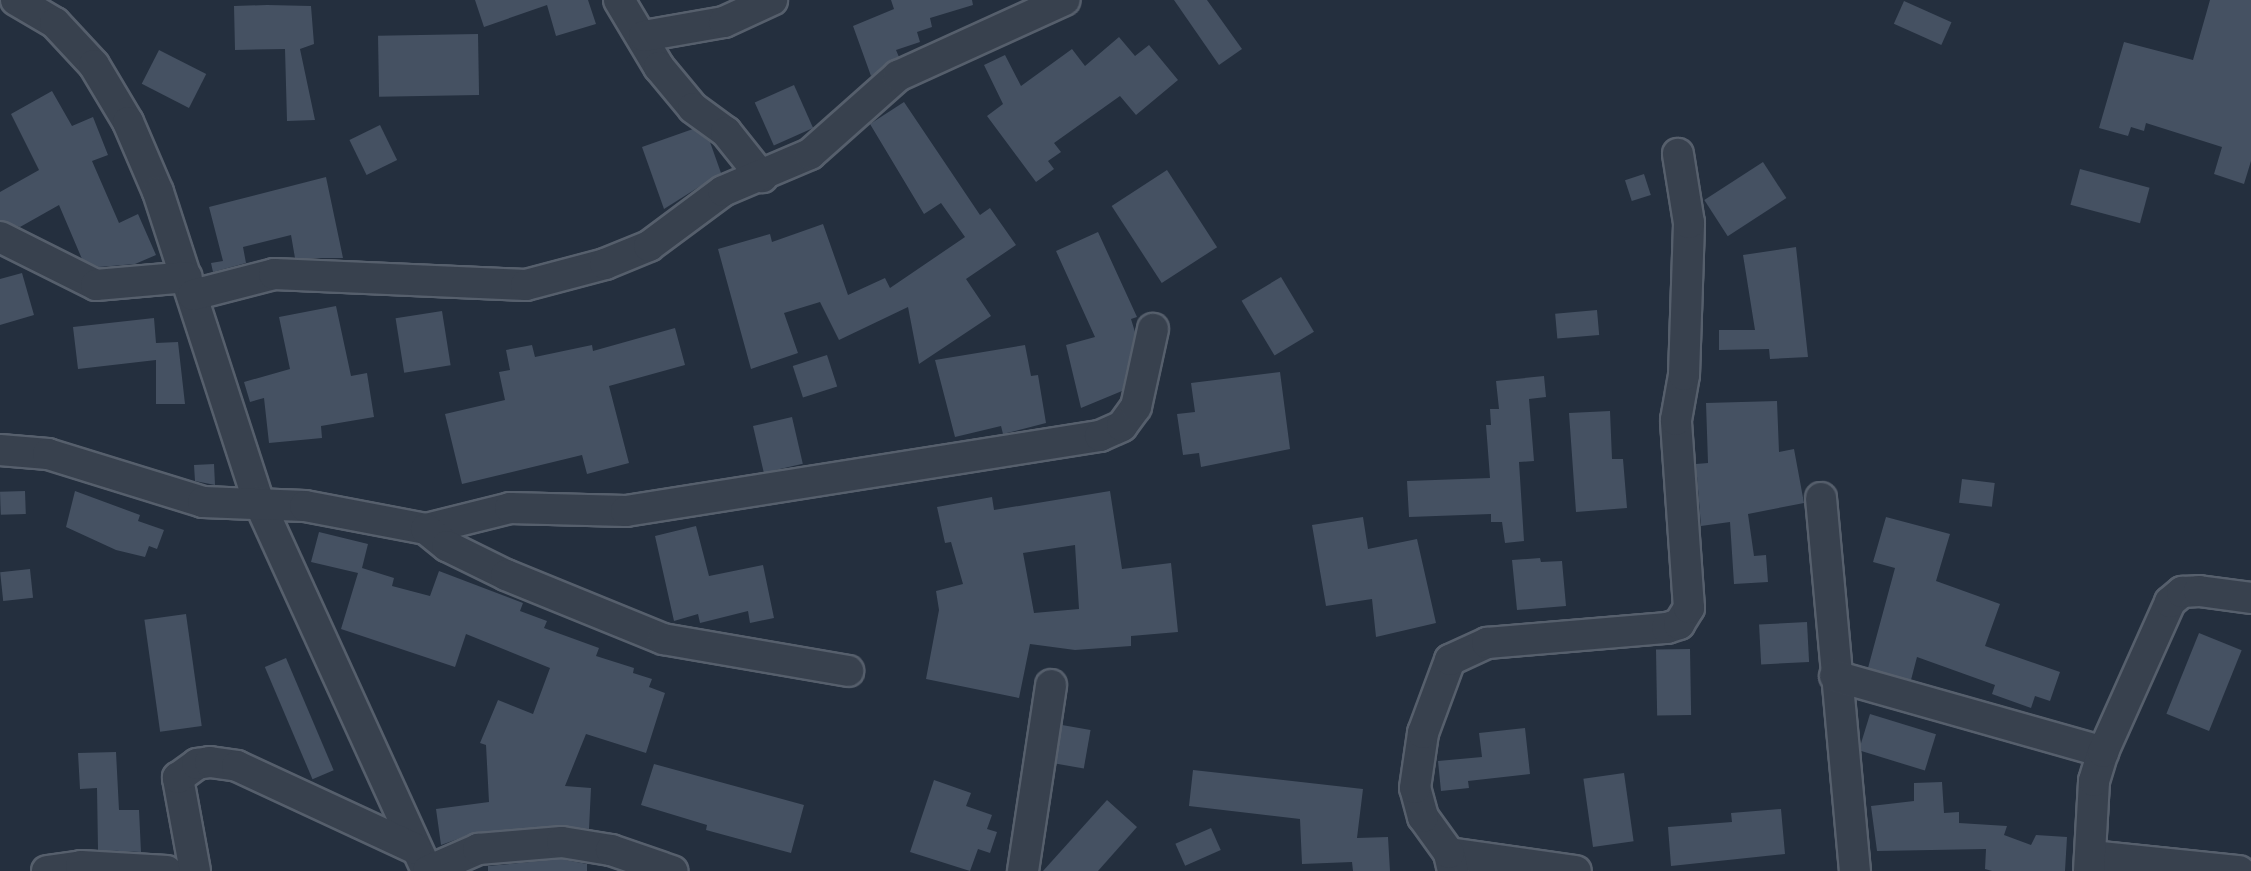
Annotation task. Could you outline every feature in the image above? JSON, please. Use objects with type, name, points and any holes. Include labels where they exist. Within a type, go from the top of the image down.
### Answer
[{"type":"street","points":[[16,0],[55,23],[94,65],[159,192],[259,502],[424,864]]},
{"type":"street","points":[[619,0],[644,36],[659,67],[693,108],[726,132],[762,177]]},
{"type":"street","points":[[644,36],[724,22],[772,0]]},
{"type":"street","points":[[0,237],[96,285],[190,286],[274,274],[550,283],[649,246],[712,197],[810,154],[897,76],[1065,0]]},
{"type":"street","points":[[1576,871],[1451,862],[1423,817],[1415,788],[1423,733],[1450,660],[1487,643],[1667,628],[1679,624],[1689,608],[1676,420],[1684,375],[1689,223],[1678,154]]},
{"type":"street","points":[[0,450],[48,454],[203,502],[259,502],[426,529],[510,508],[626,511],[1100,436],[1122,426],[1136,407],[1153,329]]},
{"type":"street","points":[[1821,498],[1835,676],[1855,871]]},
{"type":"street","points":[[426,529],[447,546],[506,575],[663,639],[848,671]]},
{"type":"street","points":[[2239,871],[2090,864],[2094,781],[2103,752],[2170,602],[2182,592],[2199,591],[2251,598]]},
{"type":"street","points":[[1835,676],[2103,752]]},
{"type":"street","points":[[1023,871],[1051,685]]},
{"type":"street","points":[[195,871],[177,788],[185,770],[203,763],[237,766],[424,864],[478,849],[562,842],[611,850],[672,871]]},
{"type":"street","points":[[47,871],[81,866],[167,871]]},
{"type":"building","points":[[475,0],[588,0],[596,24],[556,36],[547,5],[484,27]]},
{"type":"building","points":[[891,0],[972,0],[973,5],[930,18],[932,27],[917,32],[920,42],[896,50],[899,57],[871,76],[853,26],[894,9]]},
{"type":"building","points":[[1174,0],[1207,0],[1242,49],[1219,65]]},
{"type":"building","points":[[2210,0],[2251,0],[2251,161],[2244,184],[2214,174],[2222,147],[2146,123],[2144,131],[2131,127],[2128,136],[2099,128],[2124,42],[2193,60]]},
{"type":"building","points":[[1904,1],[1952,22],[1941,45],[1894,24]]},
{"type":"building","points":[[234,6],[311,6],[314,44],[300,49],[315,120],[287,121],[285,49],[235,50]]},
{"type":"building","points":[[478,34],[479,95],[379,97],[378,36]]},
{"type":"building","points":[[1119,37],[1135,56],[1149,45],[1178,80],[1136,115],[1120,96],[1054,143],[1061,152],[1048,161],[1054,169],[1036,182],[987,116],[1003,104],[984,65],[1005,55],[1021,86],[1072,49],[1085,66]]},
{"type":"building","points":[[159,50],[206,74],[189,108],[142,84]]},
{"type":"building","points":[[794,85],[813,128],[774,145],[755,102]]},
{"type":"building","points":[[52,91],[72,126],[93,117],[108,155],[92,161],[119,223],[138,214],[156,255],[135,264],[99,267],[82,259],[59,205],[20,227],[0,220],[0,192],[39,170],[11,114]]},
{"type":"building","points":[[904,102],[980,215],[990,208],[1016,245],[966,279],[991,316],[919,364],[908,307],[839,340],[820,302],[784,313],[798,353],[751,369],[718,249],[770,234],[772,242],[823,224],[848,295],[885,278],[890,288],[965,237],[941,203],[924,214],[870,124]]},
{"type":"building","points":[[380,125],[397,160],[367,175],[349,140]]},
{"type":"building","points":[[693,129],[710,142],[721,173],[664,209],[642,147]]},
{"type":"building","points":[[1763,162],[1786,198],[1728,236],[1704,200]]},
{"type":"building","points":[[2080,169],[2150,188],[2140,223],[2070,205]]},
{"type":"building","points":[[1167,170],[1217,247],[1162,283],[1112,206]]},
{"type":"building","points":[[1644,174],[1651,195],[1632,201],[1625,180]]},
{"type":"building","points":[[326,177],[343,258],[295,258],[291,235],[243,247],[246,263],[213,272],[211,263],[223,261],[209,207]]},
{"type":"building","points":[[1098,232],[1137,317],[1131,319],[1135,332],[1122,391],[1081,408],[1066,345],[1095,337],[1056,251]]},
{"type":"building","points":[[1796,247],[1808,357],[1770,359],[1769,349],[1719,350],[1719,330],[1755,330],[1743,255]]},
{"type":"building","points":[[22,273],[34,315],[0,325],[0,279]]},
{"type":"building","points":[[1281,277],[1314,332],[1275,356],[1242,301]]},
{"type":"building","points":[[336,306],[351,376],[367,373],[374,417],[321,426],[322,438],[269,443],[264,398],[250,402],[244,382],[290,369],[279,317]]},
{"type":"building","points":[[1597,310],[1599,335],[1557,339],[1555,314]]},
{"type":"building","points":[[442,311],[451,365],[404,373],[396,318]]},
{"type":"building","points":[[154,318],[156,343],[178,342],[185,404],[156,404],[156,360],[78,369],[73,327]]},
{"type":"building","points":[[675,328],[685,365],[609,386],[629,463],[587,474],[582,455],[462,484],[445,414],[505,400],[499,372],[510,370],[506,350],[532,345],[535,357],[592,345],[593,351]]},
{"type":"building","points":[[1025,345],[1031,376],[1038,375],[1046,423],[1003,434],[1001,426],[955,437],[935,360]]},
{"type":"building","points":[[827,355],[837,386],[803,398],[793,366]]},
{"type":"building","points":[[1280,372],[1290,449],[1201,467],[1199,453],[1183,455],[1177,414],[1195,412],[1191,383]]},
{"type":"building","points":[[1544,376],[1546,397],[1529,399],[1534,461],[1519,462],[1524,541],[1505,543],[1502,522],[1491,522],[1491,514],[1409,517],[1407,481],[1490,478],[1486,425],[1491,425],[1490,409],[1499,409],[1496,381]]},
{"type":"building","points":[[1777,401],[1779,452],[1794,449],[1804,503],[1748,514],[1754,556],[1766,555],[1768,582],[1734,584],[1730,522],[1701,526],[1696,464],[1708,463],[1706,403]]},
{"type":"building","points":[[1610,411],[1612,459],[1623,459],[1627,508],[1576,512],[1569,413]]},
{"type":"building","points":[[792,417],[803,464],[764,473],[753,426]]},
{"type":"building","points":[[214,464],[215,485],[195,481],[194,465]]},
{"type":"building","points":[[1962,479],[1995,483],[1992,507],[1959,503]]},
{"type":"building","points":[[25,491],[26,514],[1,515],[0,492]]},
{"type":"building","points":[[75,491],[140,515],[138,521],[164,530],[157,549],[149,546],[145,557],[116,550],[66,527]]},
{"type":"building","points":[[1110,491],[1122,569],[1171,563],[1178,632],[1131,636],[1131,646],[1075,650],[1030,644],[1019,698],[926,679],[939,610],[936,591],[963,584],[951,542],[945,543],[937,507],[992,497],[994,510]],"holes":[[[1075,545],[1079,609],[1034,613],[1023,553]]]},
{"type":"building","points":[[1363,517],[1368,549],[1417,539],[1436,623],[1376,637],[1372,599],[1326,606],[1312,525]]},
{"type":"building","points":[[1886,517],[1950,534],[1936,581],[2000,604],[1985,646],[2060,672],[2050,701],[2035,696],[2031,708],[1992,694],[1995,685],[1917,657],[1911,680],[1868,668],[1895,568],[1873,562]]},
{"type":"building","points":[[696,526],[709,576],[763,565],[774,618],[750,623],[748,611],[700,623],[698,614],[674,621],[655,536]]},
{"type":"building","points":[[319,532],[368,544],[362,568],[394,578],[392,586],[430,596],[439,571],[523,603],[520,611],[547,621],[544,628],[599,648],[596,656],[634,668],[633,673],[652,679],[649,687],[665,693],[646,753],[586,734],[565,786],[591,788],[589,829],[561,825],[477,832],[441,845],[436,809],[489,802],[486,745],[480,743],[498,700],[533,714],[550,668],[466,634],[455,667],[341,629],[358,573],[311,562]]},
{"type":"building","points":[[1540,558],[1541,562],[1562,561],[1566,606],[1517,610],[1512,560]]},
{"type":"building","points":[[30,569],[33,598],[3,601],[0,572]]},
{"type":"building","points":[[186,614],[202,726],[160,732],[144,620]]},
{"type":"building","points":[[1807,622],[1809,662],[1761,664],[1759,625]]},
{"type":"building","points":[[2199,633],[2242,650],[2209,731],[2166,714]]},
{"type":"building","points":[[1690,649],[1691,715],[1657,716],[1656,650]]},
{"type":"building","points":[[286,658],[334,770],[312,779],[265,667]]},
{"type":"building","points":[[1870,714],[1936,734],[1925,771],[1859,750]]},
{"type":"building","points":[[1062,725],[1091,730],[1084,768],[1055,763]]},
{"type":"building","points":[[1525,728],[1530,774],[1468,781],[1469,788],[1441,791],[1438,761],[1482,757],[1479,733]]},
{"type":"building","points":[[116,752],[119,810],[139,810],[141,852],[98,850],[97,788],[80,789],[78,753]]},
{"type":"building","points":[[654,764],[804,805],[791,853],[706,830],[707,825],[641,805]]},
{"type":"building","points":[[1193,770],[1363,789],[1357,838],[1388,837],[1390,871],[1353,871],[1352,862],[1302,864],[1300,819],[1189,806]]},
{"type":"building","points":[[1624,773],[1634,841],[1593,847],[1583,779]]},
{"type":"building","points":[[934,780],[971,793],[966,806],[992,815],[987,829],[997,832],[990,853],[978,849],[970,871],[910,852]]},
{"type":"building","points":[[1942,782],[1944,813],[1959,812],[1959,823],[2007,826],[2004,835],[2031,845],[2036,835],[2067,837],[2065,871],[1992,871],[1985,869],[1986,849],[1877,851],[1871,806],[1914,801],[1914,783]]},
{"type":"building","points":[[1107,800],[1137,827],[1098,871],[1043,871]]},
{"type":"building","points":[[1781,809],[1785,854],[1671,866],[1668,827],[1732,822],[1731,813]]},
{"type":"building","points":[[1211,828],[1221,850],[1185,866],[1175,844]]},
{"type":"building","points":[[561,859],[587,864],[587,871],[488,871],[488,866]]}]
